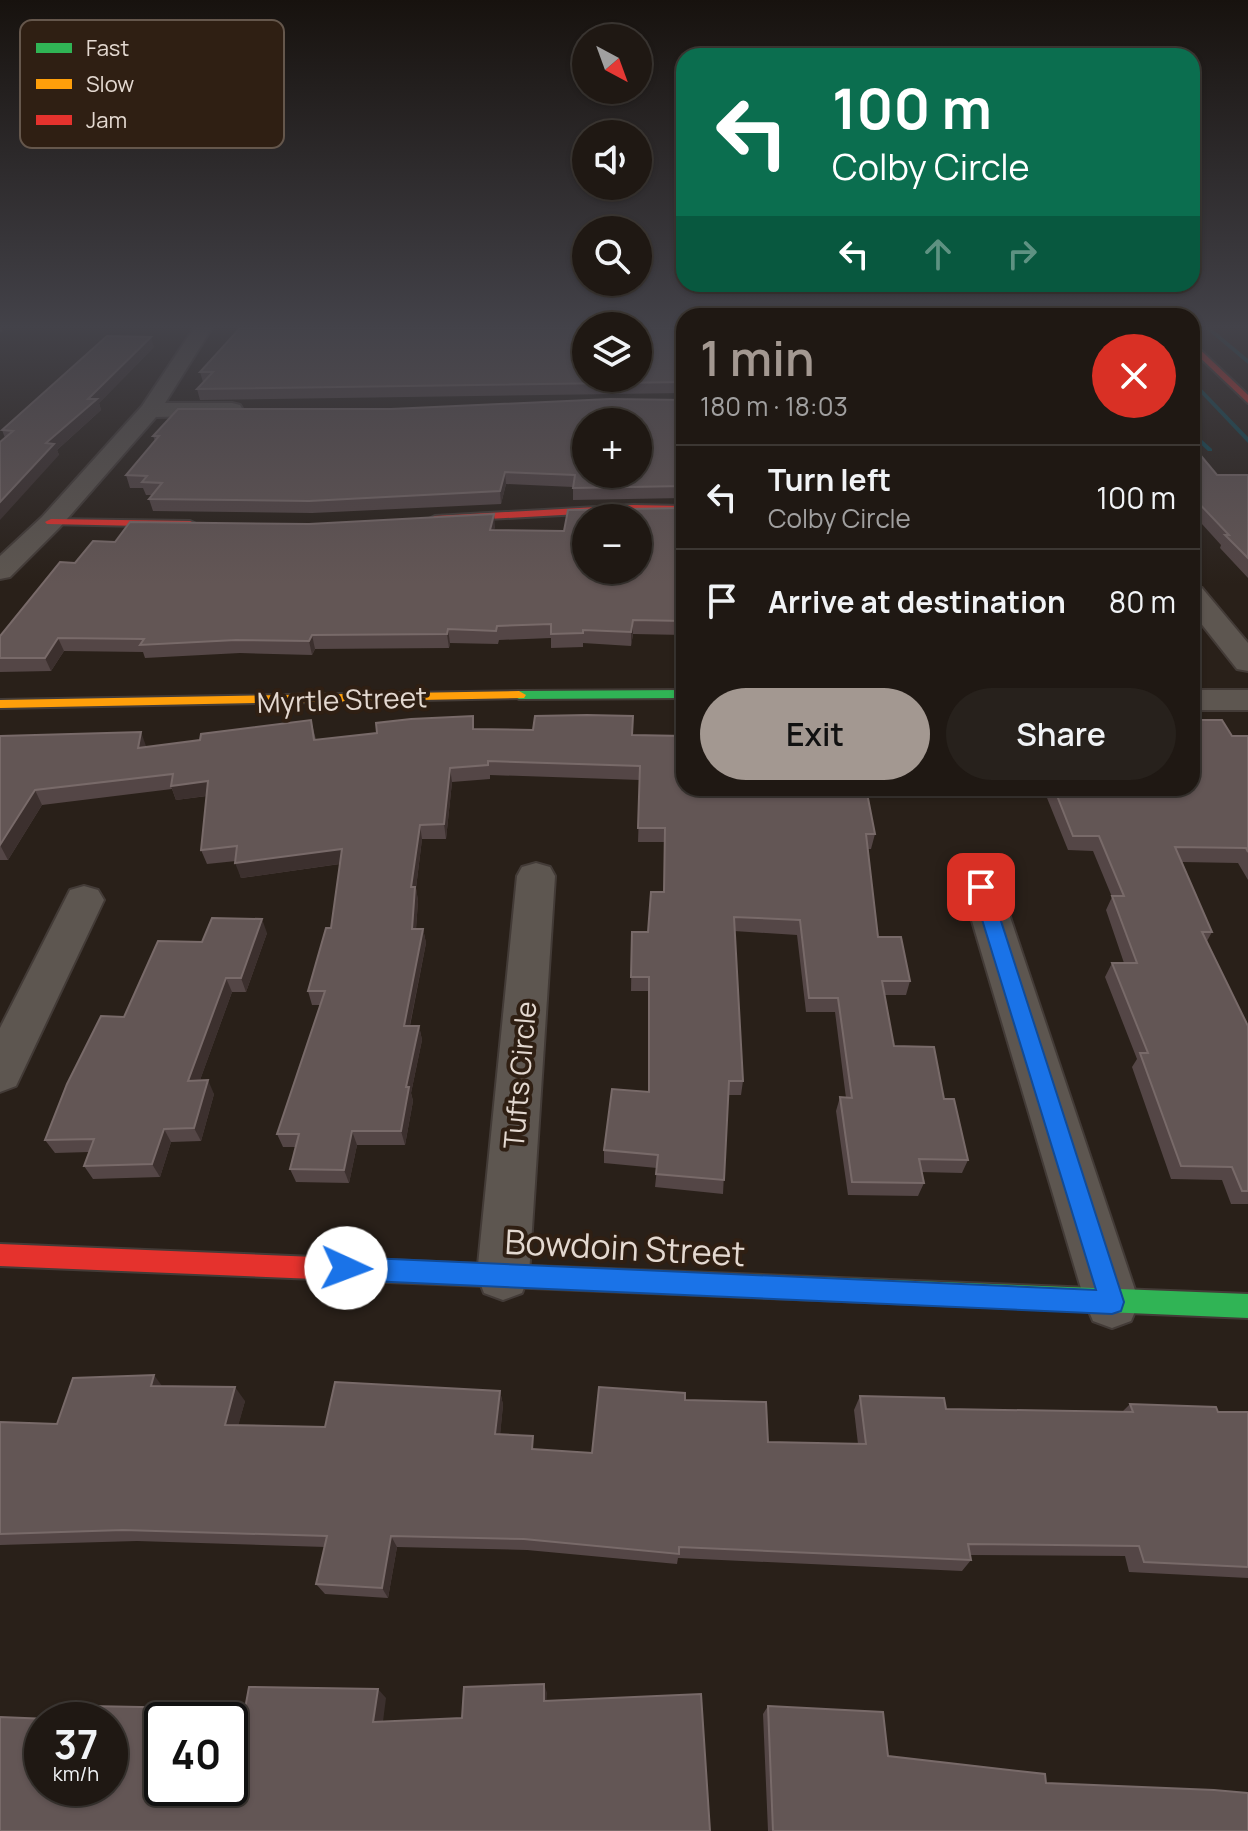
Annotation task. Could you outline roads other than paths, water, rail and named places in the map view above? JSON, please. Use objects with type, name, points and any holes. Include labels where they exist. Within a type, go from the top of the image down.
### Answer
[{"type":"street","points":[[0,571],[51,522],[147,413]]},
{"type":"street","points":[[419,519],[633,508],[676,509]]},
{"type":"street","points":[[51,522],[205,524]]},
{"type":"street","points":[[1200,604],[1248,662]]},
{"type":"street","name":"Myrtle Street","points":[[0,704],[191,705],[575,693],[676,694]]},
{"type":"street","points":[[1200,700],[1248,700]]},
{"type":"street","name":"Tufts Circle","points":[[503,1275],[536,876]]},
{"type":"street","points":[[981,887],[1112,1302]]},
{"type":"street","points":[[0,1073],[84,900]]},
{"type":"street","name":"Bowdoin Street","points":[[0,1255],[1248,1306]]},
{"type":"waterway","points":[[1222,413],[1248,441]]},
{"type":"waterway","points":[[1200,441],[1210,450]]}]
